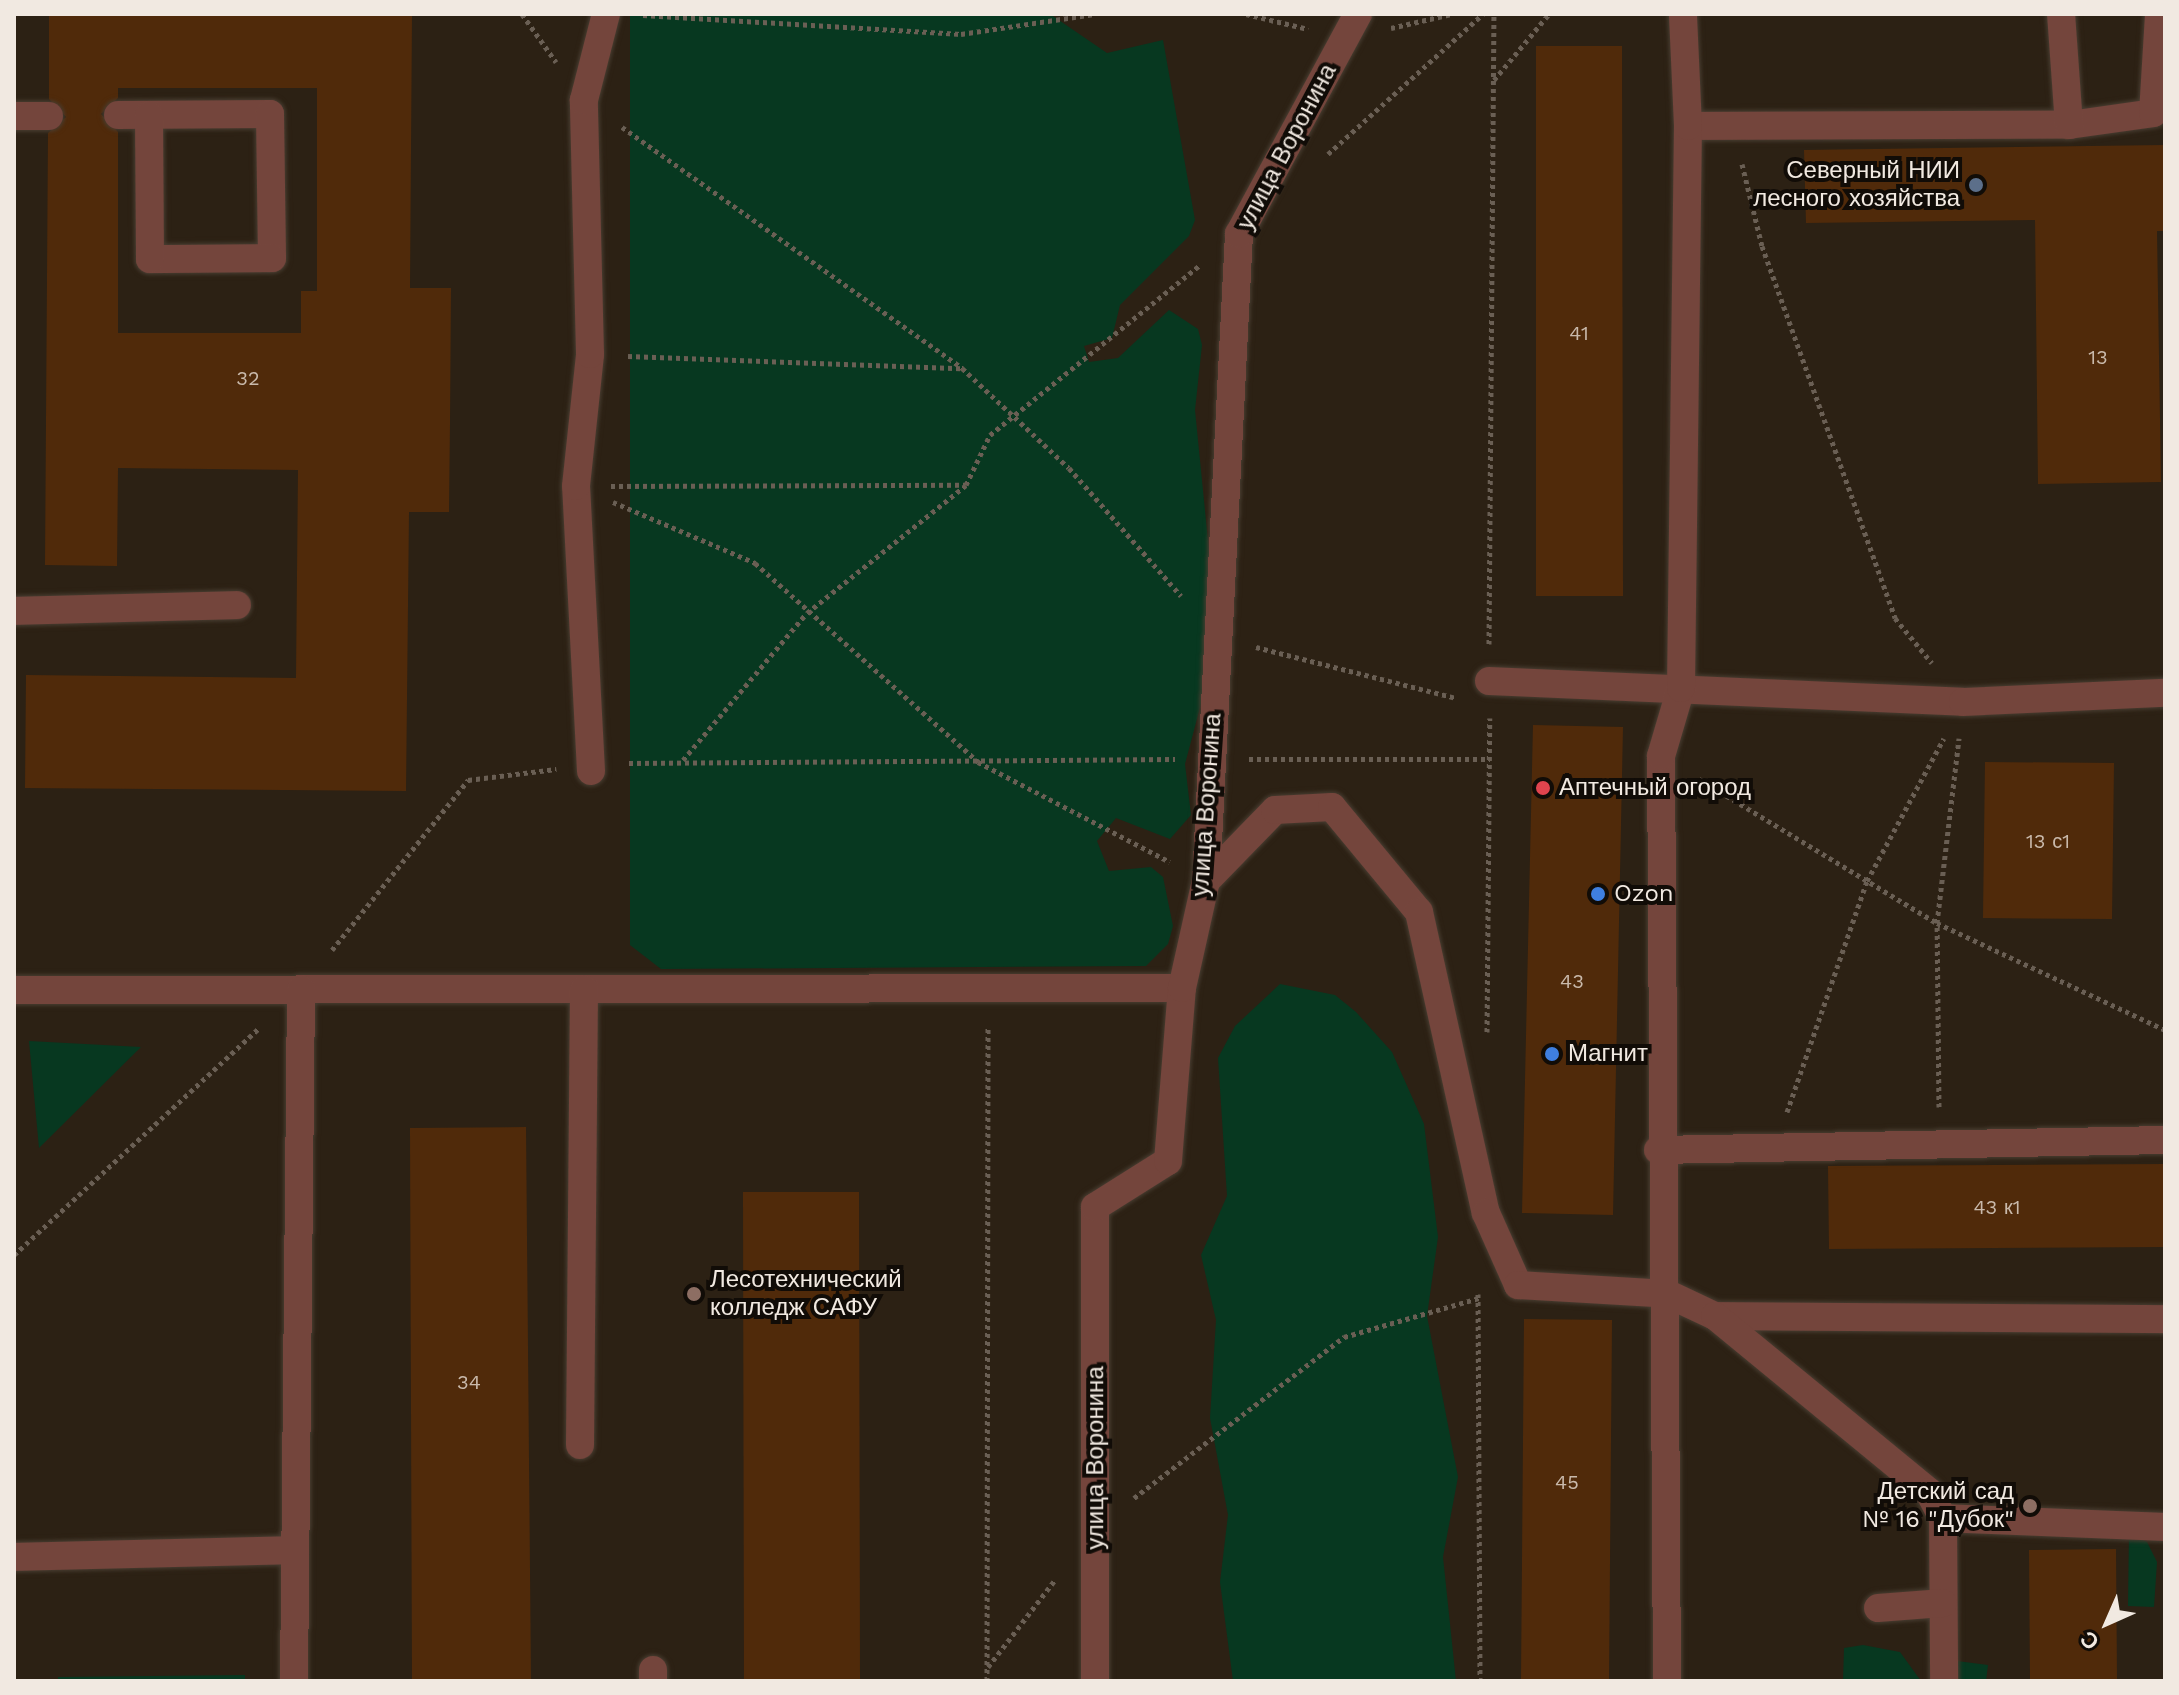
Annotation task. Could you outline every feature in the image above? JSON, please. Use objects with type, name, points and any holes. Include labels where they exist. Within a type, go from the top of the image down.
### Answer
[{"type":"lane","points":[[591,768],[576,486],[590,354],[584,100],[606,14]]},
{"type":"lane","name":"улица Воронина","points":[[1095,1681],[1095,1207],[1168,1161],[1182,988],[1206,881],[1239,234],[1358,14]]},
{"type":"lane","points":[[1667,1681],[1668,1294],[1658,1150],[1661,756],[1681,688],[1688,126],[1683,14]]},
{"type":"lane","points":[[2061,14],[2069,125]]},
{"type":"lane","points":[[1688,126],[2069,125],[2153,113],[2159,14]]},
{"type":"lane","points":[[118,115],[270,114],[272,258],[150,259],[149,115]]},
{"type":"lane","points":[[14,116],[49,116]]},
{"type":"lane","points":[[14,611],[237,605]]},
{"type":"lane","points":[[1489,681],[1963,702],[2165,693]]},
{"type":"lane","points":[[1206,881],[1275,810],[1332,807],[1419,912],[1486,1213],[1518,1285],[1668,1294],[1715,1316],[1929,1492],[1943,1518],[1944,1681]]},
{"type":"lane","points":[[14,990],[1182,988]]},
{"type":"lane","points":[[294,1681],[301,989]]},
{"type":"lane","points":[[580,1445],[584,989]]},
{"type":"lane","points":[[1658,1150],[1940,1142],[2165,1140]]},
{"type":"lane","points":[[1715,1316],[2165,1319]]},
{"type":"lane","points":[[1943,1518],[2165,1527]]},
{"type":"lane","points":[[14,1557],[295,1550]]},
{"type":"lane","points":[[1878,1608],[1943,1603]]},
{"type":"path","points":[[522,14],[584,100],[962,368],[590,354]]},
{"type":"path","points":[[633,15],[961,34],[1095,14]]},
{"type":"path","points":[[1493,80],[1549,14]]},
{"type":"path","points":[[1733,128],[1762,246],[1895,618],[1963,702],[1937,923],[1940,1142]]},
{"type":"path","points":[[576,486],[966,485],[807,613],[682,760]]},
{"type":"path","points":[[576,486],[755,563],[807,613],[978,762],[1206,881]]},
{"type":"path","points":[[1775,1147],[1867,881],[1963,702]]},
{"type":"path","points":[[1661,756],[1937,923],[2165,1030]]},
{"type":"path","points":[[591,768],[682,760],[1490,759]]},
{"type":"path","points":[[987,1681],[991,989]]},
{"type":"path","points":[[987,1668],[1096,1528],[1344,1337],[1518,1285]]},
{"type":"path","points":[[1478,1298],[1480,1681]]},
{"type":"green space","points":[[630,14],[1050,14],[1107,53],[1163,40],[1195,220],[1189,236],[1120,305],[1112,338],[1084,346],[1089,362],[1118,358],[1169,310],[1198,329],[1202,345],[1195,410],[1211,571],[1206,685],[1185,764],[1191,815],[1170,839],[1116,818],[1097,841],[1109,871],[1151,867],[1163,877],[1173,926],[1168,944],[1146,966],[661,969],[630,945]]},
{"type":"green space","points":[[1280,984],[1335,995],[1356,1012],[1392,1052],[1424,1124],[1438,1237],[1427,1316],[1458,1477],[1443,1557],[1456,1681],[1233,1681],[1220,1582],[1228,1515],[1210,1418],[1216,1320],[1201,1255],[1227,1196],[1218,1058],[1235,1026]]},
{"type":"green space","points":[[29,1041],[141,1047],[39,1148]]},
{"type":"green space","points":[[2129,1533],[2147,1542],[2157,1562],[2154,1607],[2128,1606]]},
{"type":"green space","points":[[1863,1645],[1900,1652],[1921,1681],[1843,1681],[1844,1648]]},
{"type":"green space","points":[[1957,1661],[1988,1665],[1986,1681],[1956,1681]]},
{"type":"green space","points":[[245,1675],[245,1681],[58,1681],[58,1677]]},
{"type":"building","points":[[49,14],[412,14],[410,288],[451,288],[450,423],[449,512],[409,512],[406,791],[25,788],[26,675],[296,678],[298,470],[118,468],[117,566],[45,565],[48,133],[66,117],[49,99]],"holes":[[[118,88],[317,88],[317,291],[301,291],[301,333],[118,333],[118,132],[101,114],[118,98]]]},
{"type":"building","points":[[1536,46],[1622,46],[1623,596],[1536,596]]},
{"type":"building","points":[[2165,145],[2165,231],[2157,231],[2161,482],[2038,484],[2035,220],[1806,223],[1804,150]]},
{"type":"building","points":[[1533,725],[1623,727],[1613,1215],[1522,1213]]},
{"type":"building","points":[[1985,762],[2114,763],[2112,919],[1983,918]]},
{"type":"building","points":[[526,1127],[531,1681],[412,1681],[410,1128]]},
{"type":"building","points":[[2165,1164],[2165,1247],[1829,1249],[1828,1166]]},
{"type":"building","points":[[743,1192],[859,1192],[860,1681],[744,1681]]},
{"type":"building","points":[[1524,1319],[1612,1320],[1609,1681],[1521,1681]]},
{"type":"building","points":[[2116,1549],[2117,1681],[2030,1681],[2029,1550]]},
{"type":"place","name":"Северный НИИ лесного хозяйства","points":[[1976,185]]},
{"type":"place","name":"Аптечный огород","points":[[1543,788]]},
{"type":"place","name":"Ozon","points":[[1598,894]]},
{"type":"place","name":"Магнит","points":[[1552,1054]]},
{"type":"place","name":"Лесотехнический колледж САФУ","points":[[694,1294]]},
{"type":"place","name":"Детский сад № 16 \"Дубок\"","points":[[2030,1506]]}]
